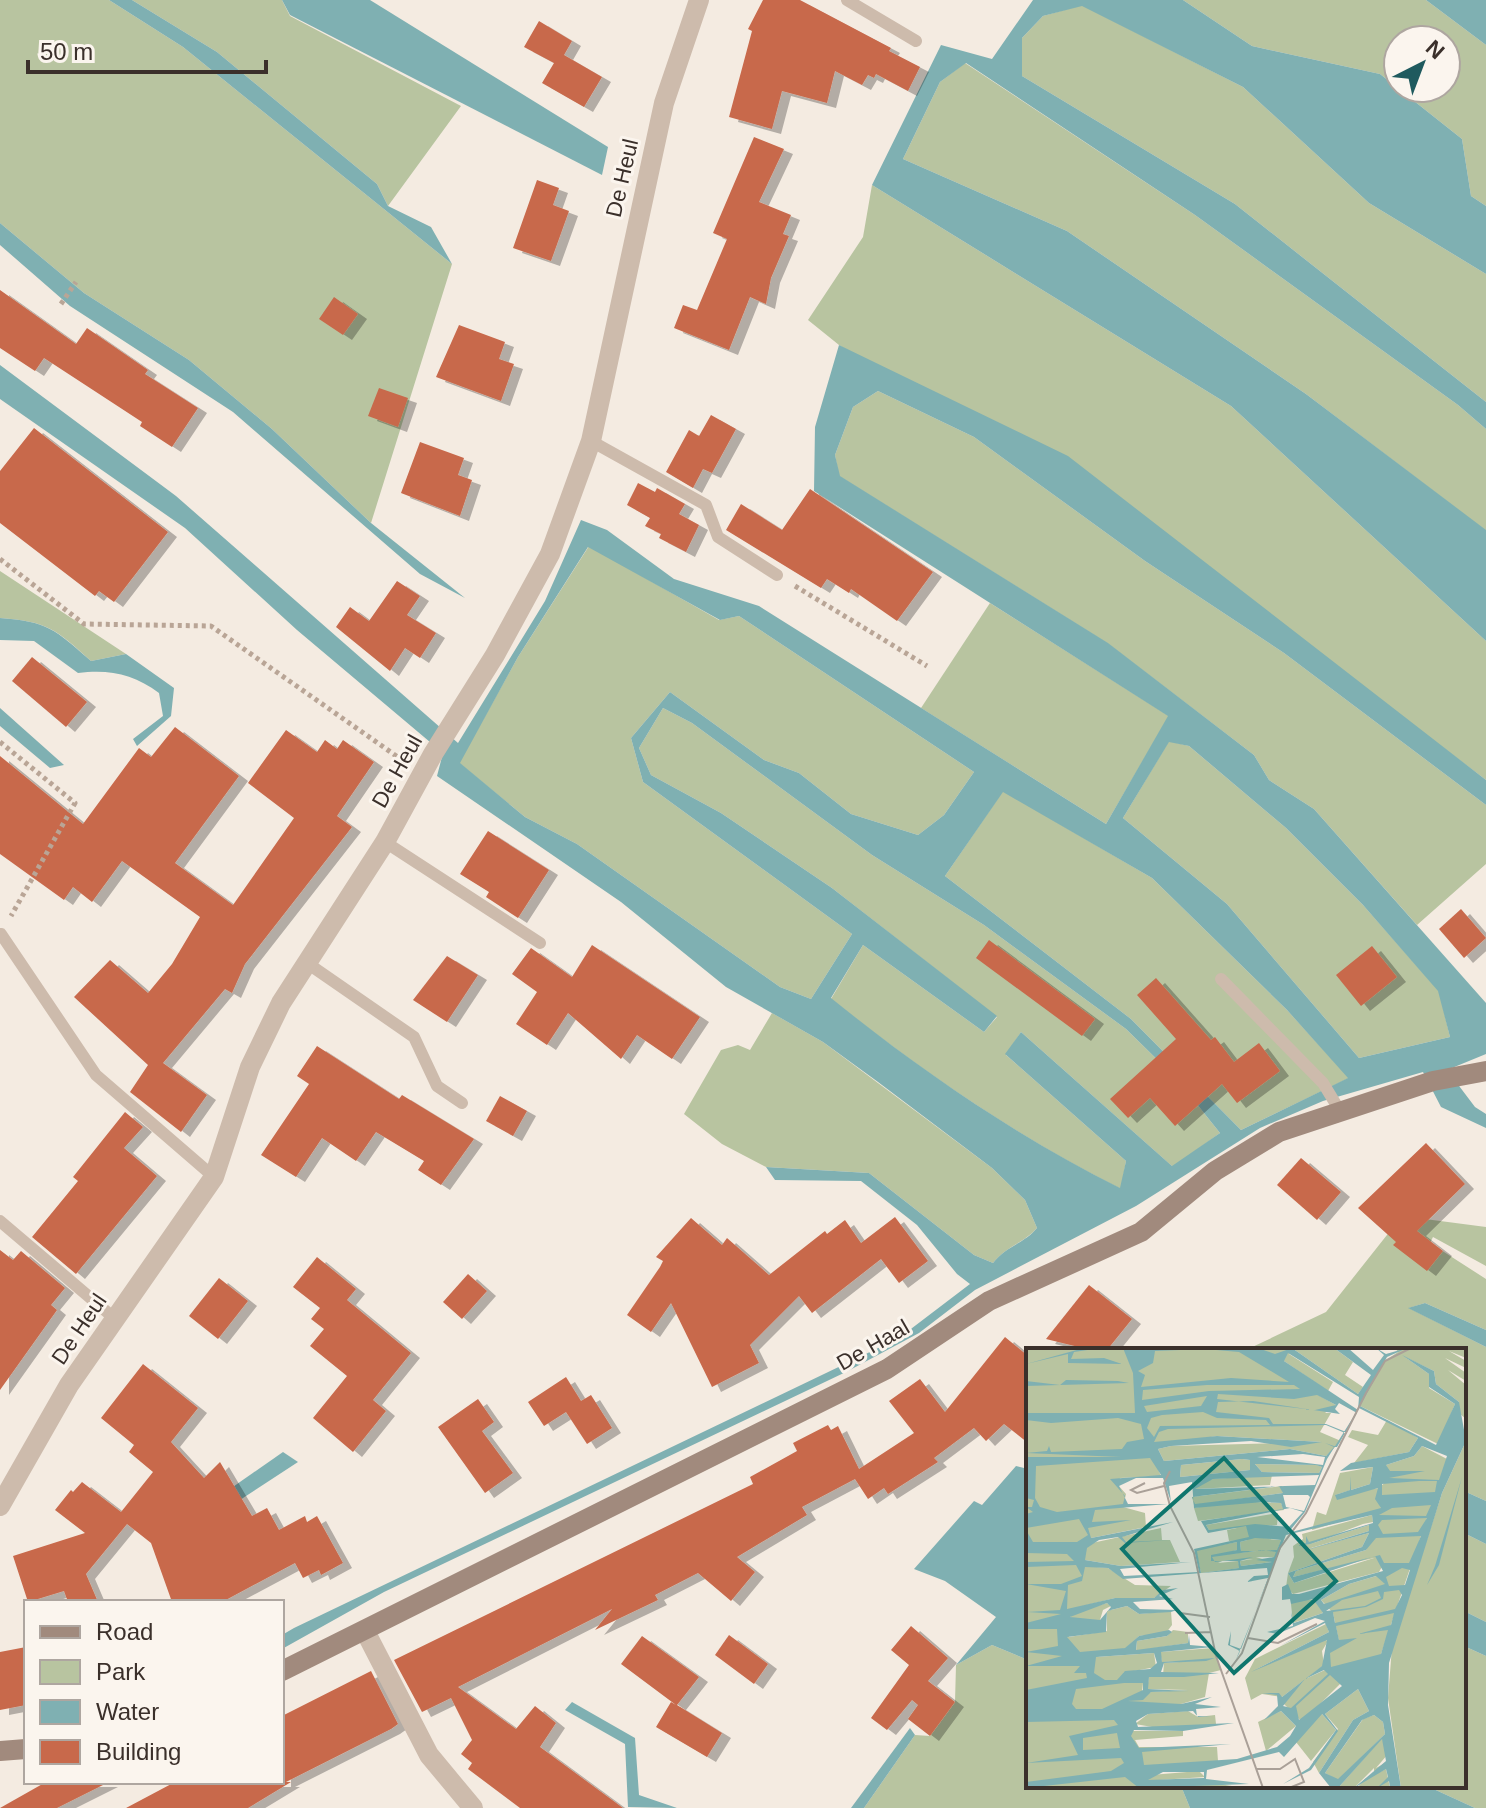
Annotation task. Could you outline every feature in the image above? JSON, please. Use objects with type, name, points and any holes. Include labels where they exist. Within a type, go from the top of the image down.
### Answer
[{"type":"street","name":"De Heul","points":[[0,1506],[69,1385],[214,1177],[250,1067],[281,1003],[385,842],[433,754],[495,655],[550,554],[591,441],[664,103],[699,0]]},
{"type":"street","name":"De Haal","points":[[284,1670],[887,1369],[989,1301],[1141,1232],[1215,1171],[1279,1132],[1339,1107],[1433,1081],[1486,1071]]},
{"type":"street","points":[[365,1631],[429,1755],[473,1808]]},
{"type":"street","points":[[0,1751],[24,1749]]},
{"type":"lane","points":[[847,0],[916,41]]},
{"type":"lane","points":[[591,441],[706,505],[718,537],[777,575]]},
{"type":"lane","points":[[385,842],[540,943]]},
{"type":"lane","points":[[1,934],[96,1075],[214,1177]]},
{"type":"lane","points":[[307,963],[414,1037],[437,1086],[462,1103]]},
{"type":"lane","points":[[1221,979],[1323,1083],[1339,1107]]},
{"type":"lane","points":[[0,1221],[114,1318]]},
{"type":"path","points":[[61,304],[76,282]]},
{"type":"path","points":[[0,559],[84,624],[211,626],[422,774]]},
{"type":"path","points":[[777,575],[927,666]]},
{"type":"path","points":[[0,742],[75,803],[1,934]]},
{"type":"green space","points":[[0,0],[109,0],[183,47],[452,264],[371,523],[272,429],[189,360],[84,293],[0,223]]},
{"type":"green space","points":[[132,0],[282,0],[290,16],[461,106],[388,206],[377,184],[217,52]]},
{"type":"green space","points":[[1183,0],[1426,0],[1458,24],[1382,24],[1382,76],[1252,46]]},
{"type":"green space","points":[[1082,5],[1243,87],[1369,203],[1486,274],[1486,402],[1235,204],[1022,76],[1022,38],[1043,16]]},
{"type":"green space","points":[[1462,27],[1486,45],[1486,206],[1471,196],[1462,139],[1418,104],[1462,104]]},
{"type":"green space","points":[[965,63],[1195,215],[1458,405],[1486,429],[1486,531],[1306,394],[1067,231],[903,159],[940,82]]},
{"type":"green space","points":[[872,185],[1231,406],[1486,641],[1486,780],[1437,743],[839,345],[808,320],[863,237]]},
{"type":"green space","points":[[878,391],[974,437],[1145,561],[1284,653],[1486,805],[1486,864],[1417,925],[1314,809],[1269,780],[1254,755],[1107,643],[839,476],[835,455],[853,407]]},
{"type":"green space","points":[[589,546],[719,620],[739,616],[974,772],[944,815],[918,835],[851,814],[799,773],[764,760],[670,692],[631,738],[643,782],[852,934],[811,999],[780,987],[577,844],[525,817],[459,763],[518,657]]},
{"type":"green space","points":[[0,571],[126,654],[91,661],[50,629],[0,618]]},
{"type":"green space","points":[[990,603],[1169,716],[1106,824],[921,708]]},
{"type":"green space","points":[[663,708],[692,723],[872,855],[984,925],[1126,1029],[1176,1078],[1220,1133],[1173,1167],[1021,1032],[1006,1055],[1126,1161],[1121,1189],[1008,1125],[935,1077],[865,1025],[831,999],[863,945],[984,1032],[997,1017],[832,888],[721,813],[651,775],[639,748]]},
{"type":"green space","points":[[1169,741],[1189,746],[1286,828],[1363,905],[1439,991],[1450,1037],[1359,1058],[1227,904],[1123,818]]},
{"type":"green space","points":[[1003,791],[1152,878],[1287,1010],[1349,1078],[1241,1130],[1131,1019],[945,876]]},
{"type":"green space","points":[[772,1013],[823,1042],[992,1168],[1025,1200],[1037,1228],[993,1263],[974,1255],[869,1173],[766,1167],[722,1144],[684,1114],[721,1050],[738,1045],[750,1050]]},
{"type":"green space","points":[[1402,1216],[1486,1227],[1486,1266],[1433,1237],[1430,1243],[1486,1279],[1486,1330],[1425,1303],[1409,1308],[1486,1347],[1486,1501],[1466,1492],[1466,1348],[1250,1348],[1326,1312]]},
{"type":"green space","points":[[1466,1534],[1486,1544],[1486,1622],[1466,1612]]},
{"type":"green space","points":[[992,1645],[1026,1659],[1026,1788],[1182,1788],[1190,1808],[864,1808],[915,1735],[930,1736],[955,1702],[956,1665]]},
{"type":"green space","points":[[1466,1647],[1486,1656],[1486,1808],[1475,1808],[1431,1788],[1466,1788]]},
{"type":"water","points":[[109,0],[132,0],[217,52],[377,184],[388,206],[431,227],[452,264],[183,47]]},
{"type":"water","points":[[282,0],[370,0],[608,147],[602,175],[290,15]]},
{"type":"water","points":[[1033,0],[1183,0],[1252,46],[1380,74],[1382,104],[1418,104],[1462,139],[1471,196],[1486,206],[1486,274],[1369,203],[1243,87],[1082,6],[1043,16],[1022,38],[1022,76],[1235,204],[1486,402],[1486,429],[1458,405],[1195,215],[966,63],[940,82],[903,159],[1067,231],[1306,394],[1486,530],[1486,641],[1231,406],[872,185],[941,45],[992,59]]},
{"type":"water","points":[[1426,0],[1486,0],[1486,45]]},
{"type":"water","points":[[0,223],[84,293],[189,360],[272,429],[371,523],[465,598],[420,574],[233,412],[70,306],[0,245]]},
{"type":"water","points":[[839,345],[1068,456],[1486,780],[1486,805],[1284,653],[1145,561],[974,437],[878,391],[853,407],[835,455],[840,476],[1108,643],[1254,755],[1269,780],[1314,809],[1486,1003],[1486,1054],[1447,1070],[1475,1107],[1486,1114],[1486,1128],[1441,1107],[1423,1072],[1323,1101],[1260,1128],[1136,1206],[975,1290],[919,1333],[848,1371],[384,1592],[284,1648],[284,1634],[294,1628],[899,1338],[970,1284],[957,1274],[917,1225],[861,1181],[775,1180],[766,1167],[869,1173],[974,1255],[993,1263],[1037,1228],[1025,1200],[992,1168],[878,1082],[823,1042],[726,987],[621,902],[437,776],[443,753],[297,630],[185,528],[0,399],[0,365],[176,496],[458,743],[545,601],[581,520],[607,530],[674,579],[759,606],[1106,824],[1168,716],[814,491],[815,427]],"holes":[[[588,547],[720,620],[739,616],[974,772],[944,815],[918,835],[851,814],[799,773],[764,760],[670,692],[631,738],[643,782],[852,934],[811,999],[780,987],[577,844],[525,817],[460,763],[518,657]],[[663,708],[692,723],[872,855],[984,925],[1126,1029],[1176,1078],[1220,1133],[1172,1166],[1021,1032],[1005,1054],[1126,1161],[1120,1188],[1044,1147],[899,1051],[831,998],[863,945],[984,1032],[997,1016],[832,888],[721,813],[651,775],[639,748]],[[1169,742],[1189,746],[1286,828],[1363,905],[1438,991],[1450,1037],[1359,1058],[1227,904],[1123,818]],[[1003,792],[1152,878],[1287,1010],[1348,1078],[1241,1130],[1131,1019],[945,876]]]},
{"type":"water","points":[[0,618],[50,629],[91,661],[126,654],[174,688],[171,716],[137,746],[133,739],[163,716],[159,693],[121,674],[78,673],[34,641],[0,640]]},
{"type":"water","points":[[0,708],[64,765],[50,768],[0,726]]},
{"type":"water","points":[[1425,1303],[1486,1330],[1486,1347],[1408,1308]]},
{"type":"water","points":[[283,1452],[298,1462],[168,1547],[157,1540]]},
{"type":"water","points":[[1016,1466],[1026,1468],[1026,1659],[992,1645],[956,1665],[996,1617],[945,1581],[914,1569],[974,1501],[982,1505]]},
{"type":"water","points":[[1466,1492],[1486,1501],[1486,1544],[1466,1534]]},
{"type":"water","points":[[1466,1612],[1486,1622],[1486,1656],[1466,1647]]},
{"type":"water","points":[[572,1702],[635,1738],[639,1795],[677,1808],[628,1807],[625,1744],[565,1710]]},
{"type":"water","points":[[910,1728],[915,1735],[864,1808],[851,1808]]},
{"type":"water","points":[[1182,1788],[1431,1788],[1475,1808],[1190,1808]]},
{"type":"building","points":[[763,0],[800,0],[891,48],[889,51],[920,67],[908,91],[876,74],[874,78],[868,75],[862,85],[835,71],[827,103],[782,91],[772,129],[729,117],[752,31],[748,29]]},
{"type":"building","points":[[539,21],[572,41],[564,55],[602,77],[584,107],[542,83],[554,63],[524,47]]},
{"type":"building","points":[[754,137],[784,149],[759,202],[791,215],[783,234],[789,236],[771,278],[766,304],[750,297],[729,350],[674,328],[683,305],[697,310],[727,239],[713,233]]},
{"type":"building","points":[[537,180],[559,188],[553,205],[569,211],[551,261],[513,248]]},
{"type":"building","points":[[0,290],[76,344],[87,328],[148,370],[145,374],[198,408],[172,447],[140,426],[142,422],[44,358],[35,371],[0,348]]},
{"type":"building","points":[[334,297],[358,314],[343,335],[319,319]]},
{"type":"building","points":[[459,325],[505,342],[499,359],[514,364],[501,401],[436,377]]},
{"type":"building","points":[[379,388],[408,398],[398,427],[368,416]]},
{"type":"building","points":[[711,415],[736,429],[712,473],[703,469],[693,488],[666,472],[689,430],[699,436]]},
{"type":"building","points":[[34,428],[168,532],[114,602],[99,591],[95,596],[0,523],[0,471]]},
{"type":"building","points":[[420,442],[464,458],[458,475],[472,480],[460,516],[401,493]]},
{"type":"building","points":[[638,483],[655,492],[657,488],[685,504],[679,514],[699,525],[686,552],[659,538],[661,534],[645,526],[650,518],[627,505]]},
{"type":"building","points":[[810,489],[933,572],[897,621],[851,589],[849,593],[827,579],[821,588],[726,530],[741,504],[782,530]]},
{"type":"building","points":[[397,581],[420,596],[407,615],[436,633],[420,658],[405,648],[390,671],[336,627],[350,607],[369,621]]},
{"type":"building","points":[[32,657],[87,702],[66,727],[12,681]]},
{"type":"building","points":[[175,727],[239,776],[175,863],[233,905],[294,818],[248,783],[286,730],[317,752],[325,740],[337,749],[343,740],[374,762],[337,816],[352,827],[245,964],[232,993],[225,989],[163,1063],[207,1095],[181,1132],[130,1092],[148,1065],[74,997],[110,960],[148,993],[172,964],[200,917],[122,861],[92,902],[73,887],[64,900],[0,854],[0,756],[83,824],[139,748],[151,757]]},
{"type":"building","points":[[488,831],[549,870],[518,918],[486,897],[489,892],[460,874]]},
{"type":"building","points":[[1461,909],[1486,938],[1464,958],[1439,929]]},
{"type":"building","points":[[989,940],[1095,1019],[1082,1036],[976,958]]},
{"type":"building","points":[[592,945],[700,1017],[672,1059],[637,1035],[621,1059],[568,1013],[547,1045],[516,1024],[537,992],[512,974],[531,948],[572,977]]},
{"type":"building","points":[[1372,946],[1397,977],[1361,1006],[1336,975]]},
{"type":"building","points":[[447,956],[478,975],[447,1022],[413,1000]]},
{"type":"building","points":[[1156,978],[1211,1040],[1215,1037],[1234,1062],[1259,1043],[1280,1071],[1237,1103],[1222,1084],[1175,1126],[1150,1098],[1128,1118],[1110,1099],[1176,1039],[1137,995]]},
{"type":"building","points":[[317,1046],[399,1099],[402,1095],[474,1139],[441,1185],[418,1170],[424,1161],[376,1132],[356,1161],[322,1138],[296,1177],[261,1155],[309,1084],[297,1076]]},
{"type":"building","points":[[500,1096],[527,1111],[513,1136],[486,1121]]},
{"type":"building","points":[[125,1112],[143,1127],[124,1148],[157,1176],[76,1274],[32,1237],[78,1181],[73,1177]]},
{"type":"building","points":[[1426,1143],[1465,1184],[1417,1231],[1443,1251],[1427,1271],[1393,1245],[1396,1242],[1358,1208]]},
{"type":"building","points":[[1301,1158],[1341,1192],[1317,1220],[1277,1185]]},
{"type":"building","points":[[895,1217],[928,1261],[899,1283],[881,1259],[812,1313],[799,1296],[750,1345],[759,1363],[712,1387],[671,1303],[651,1332],[627,1315],[663,1261],[656,1257],[691,1218],[722,1245],[727,1238],[769,1275],[825,1231],[827,1234],[845,1220],[861,1243]]},
{"type":"building","points":[[0,1250],[13,1260],[21,1251],[65,1288],[51,1305],[57,1310],[0,1390]]},
{"type":"building","points":[[317,1257],[356,1289],[347,1300],[411,1353],[373,1400],[386,1411],[353,1452],[313,1418],[347,1376],[310,1346],[324,1329],[311,1319],[320,1308],[293,1287]]},
{"type":"building","points":[[468,1274],[487,1291],[462,1319],[443,1302]]},
{"type":"building","points":[[219,1278],[248,1301],[218,1339],[189,1316]]},
{"type":"building","points":[[1089,1285],[1132,1319],[1109,1348],[1083,1348],[1046,1339]]},
{"type":"building","points":[[1005,1337],[1026,1354],[1026,1441],[1004,1424],[986,1441],[974,1428],[934,1458],[938,1462],[888,1494],[884,1488],[868,1499],[855,1479],[802,1507],[807,1515],[737,1557],[755,1572],[731,1601],[698,1573],[655,1595],[658,1600],[595,1630],[612,1609],[458,1687],[516,1729],[535,1706],[556,1723],[540,1747],[623,1808],[520,1808],[468,1769],[472,1763],[461,1754],[472,1740],[451,1698],[422,1712],[394,1660],[753,1484],[750,1477],[797,1451],[793,1443],[828,1425],[831,1430],[838,1426],[859,1469],[914,1433],[889,1401],[920,1379],[945,1412]]},
{"type":"building","points":[[143,1364],[198,1408],[171,1442],[204,1478],[220,1462],[252,1516],[267,1508],[279,1530],[305,1516],[307,1522],[317,1516],[343,1563],[321,1575],[319,1570],[303,1578],[295,1563],[226,1600],[171,1600],[151,1543],[127,1524],[86,1574],[97,1600],[67,1600],[64,1591],[27,1600],[13,1556],[85,1533],[55,1510],[71,1490],[73,1492],[82,1482],[121,1512],[153,1472],[129,1452],[134,1445],[101,1418]]},
{"type":"building","points":[[566,1377],[581,1401],[591,1395],[612,1428],[587,1444],[566,1412],[544,1426],[528,1402]]},
{"type":"building","points":[[478,1399],[494,1422],[482,1431],[513,1473],[485,1493],[438,1427]]},
{"type":"building","points":[[911,1626],[948,1658],[928,1681],[955,1702],[930,1736],[908,1719],[918,1705],[912,1700],[887,1730],[871,1718],[909,1665],[891,1650]]},
{"type":"building","points":[[729,1635],[768,1664],[754,1684],[715,1655]]},
{"type":"building","points":[[642,1636],[699,1677],[677,1705],[722,1733],[707,1757],[656,1727],[671,1702],[676,1705],[621,1664]]},
{"type":"building","points":[[24,1647],[24,1705],[0,1710],[0,1652]]},
{"type":"building","points":[[371,1671],[398,1724],[286,1782],[291,1782],[248,1808],[126,1808],[171,1784],[284,1784],[284,1715]]},
{"type":"building","points":[[42,1784],[105,1784],[57,1808],[0,1808]]}]
